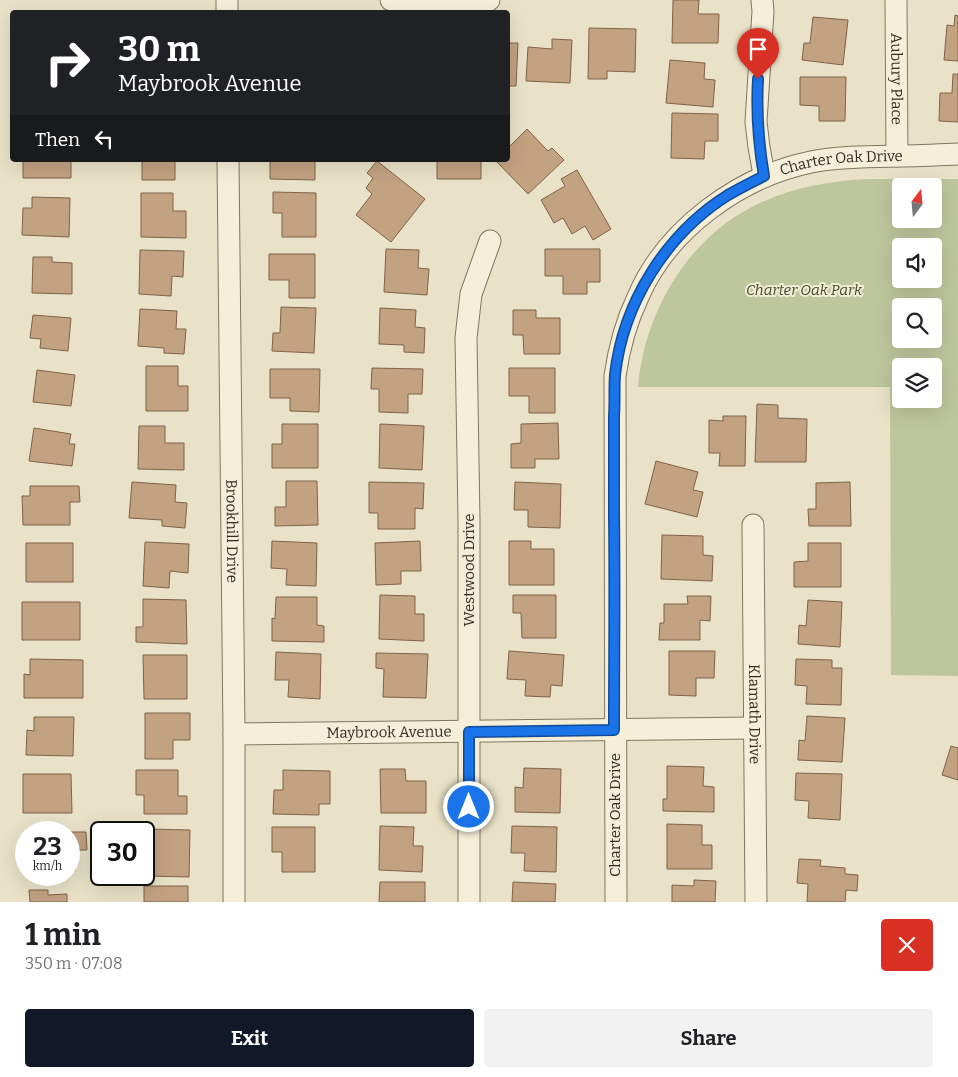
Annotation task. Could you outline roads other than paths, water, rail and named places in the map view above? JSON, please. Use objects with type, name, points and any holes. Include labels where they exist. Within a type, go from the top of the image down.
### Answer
[{"type":"street","points":[[391,0],[441,2],[489,0]]},
{"type":"street","points":[[762,0],[763,11],[756,122],[764,176]]},
{"type":"street","name":"Aubury Place","points":[[896,0],[897,156]]},
{"type":"street","name":"Charter Oak Drive","points":[[616,902],[614,730],[615,376],[625,329],[638,295],[663,255],[688,227],[727,195],[764,176],[813,161],[866,156],[958,154]]},
{"type":"street","name":"Brookhill Drive","points":[[228,162],[234,902]]},
{"type":"street","name":"Westwood Drive","points":[[470,902],[469,520],[466,338],[471,294],[490,241]]},
{"type":"street","name":"Klamath Drive","points":[[753,525],[756,902]]},
{"type":"street","name":"Maybrook Avenue","points":[[234,734],[754,728]]},
{"type":"park label","name":"Charter Oak Park","points":[[804,290]]}]
